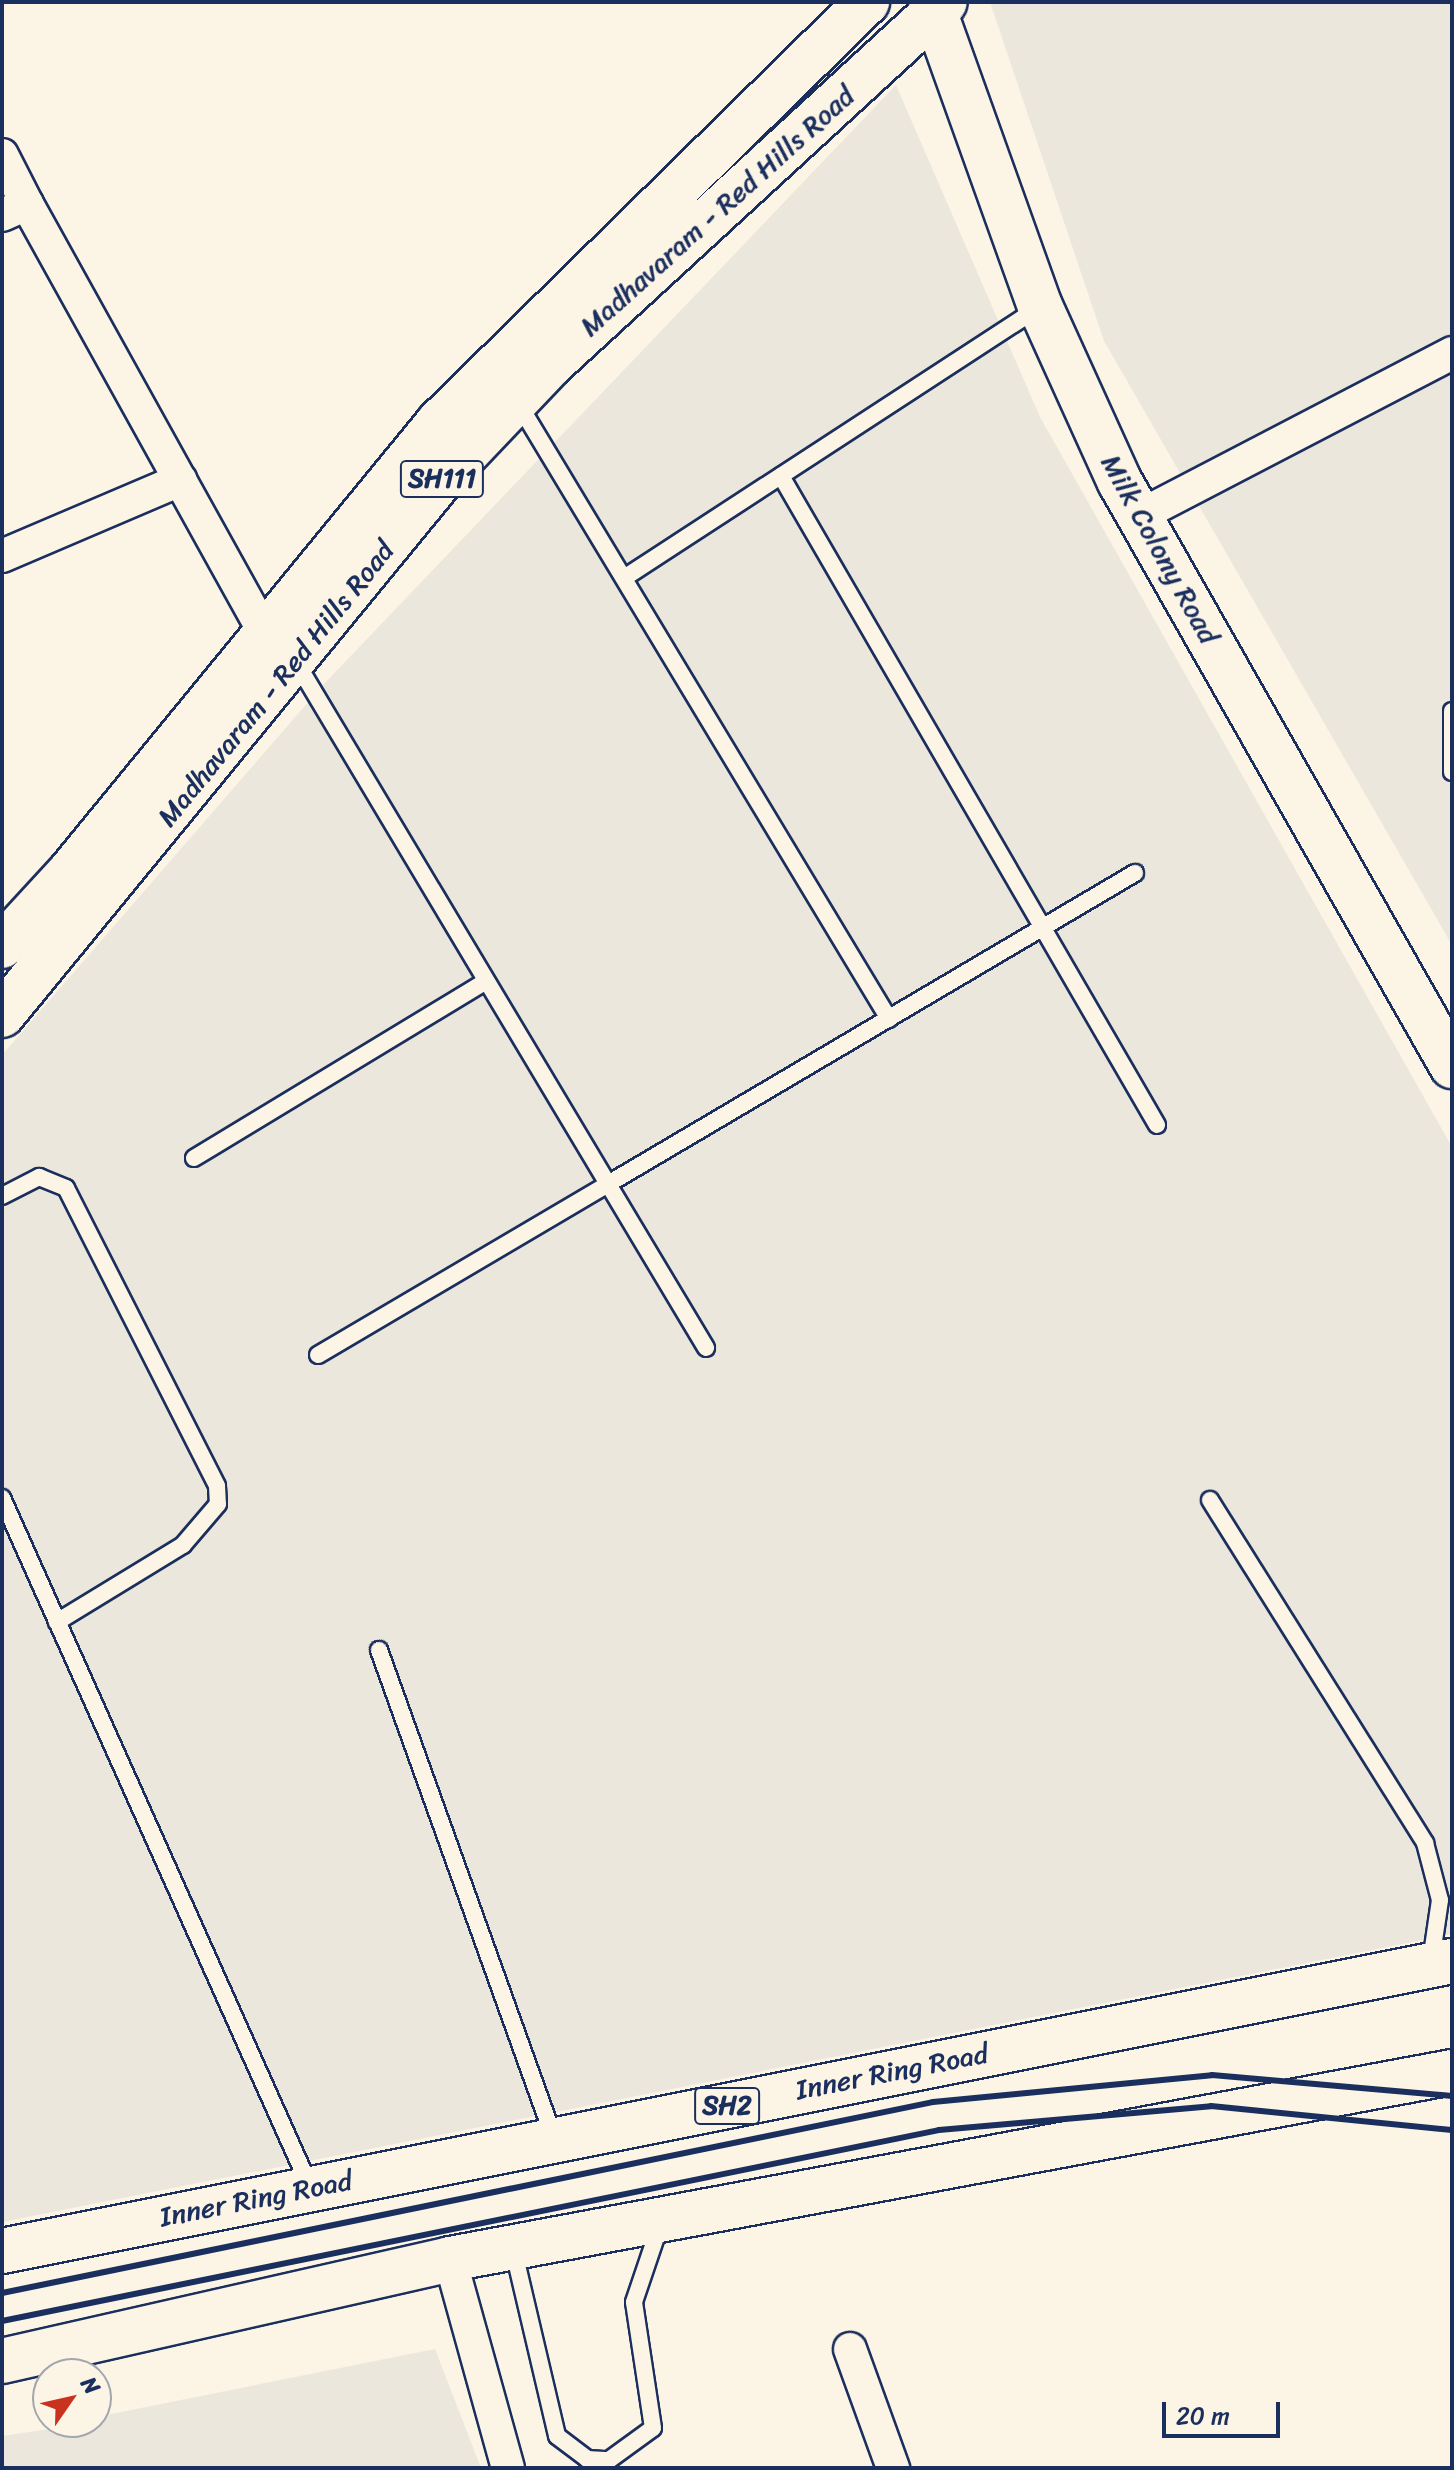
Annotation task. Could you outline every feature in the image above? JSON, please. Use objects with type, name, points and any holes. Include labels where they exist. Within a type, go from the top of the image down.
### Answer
[{"type":"main road","name":"Madhavaram - Red Hills Road","points":[[2,1015],[280,647],[439,422],[867,2]]},
{"type":"main road","name":"Madhavaram - Red Hills Road","points":[[2,946],[280,647],[516,400],[937,5]]},
{"type":"main road","name":"Milk Colony Road","points":[[937,5],[1040,306],[1139,516],[1452,1066]]},
{"type":"main road","name":"Inner Ring Road","points":[[2,2251],[1441,1962]]},
{"type":"main road","points":[[2,2361],[450,2259],[1452,2072]]},
{"type":"street","points":[[2,155],[15,210],[280,647]]},
{"type":"street","points":[[1139,516],[1452,353]]},
{"type":"street","points":[[2,556],[180,480]]},
{"type":"street","points":[[450,2259],[508,2468]]},
{"type":"street","points":[[850,2349],[893,2468]]},
{"type":"lane","points":[[624,578],[1040,306]]},
{"type":"lane","points":[[516,400],[889,1019]]},
{"type":"lane","points":[[781,476],[1157,1125]]},
{"type":"lane","points":[[280,647],[486,981],[706,1348]]},
{"type":"lane","points":[[1452,711],[1452,772]]},
{"type":"lane","points":[[318,1355],[1135,873]]},
{"type":"lane","points":[[194,1158],[486,981]]},
{"type":"lane","points":[[2,1196],[39,1177],[66,1188],[217,1486],[218,1504],[183,1545],[57,1622]]},
{"type":"lane","points":[[2,1498],[310,2187]]},
{"type":"lane","points":[[1210,1500],[1425,1843],[1440,1900],[1441,1962]]},
{"type":"lane","points":[[379,1650],[555,2140]]},
{"type":"lane","points":[[513,2247],[557,2436],[587,2459],[609,2460],[653,2428],[634,2302],[662,2220]]},
{"type":"shaded area","points":[[990,2],[1452,2],[1452,945],[1104,341]]},
{"type":"shaded area","points":[[896,85],[1040,417],[1452,1147],[1452,1934],[2,2222],[2,1055],[323,685]]},
{"type":"shaded area","points":[[435,2349],[481,2468],[2,2468],[2,2436],[32,2432],[32,2438],[112,2438],[112,2414]]},
{"type":"railway","points":[[2,2293],[933,2102],[1212,2075],[1452,2096]]},
{"type":"railway","points":[[2,2321],[939,2130],[1211,2106],[1452,2130]]}]
